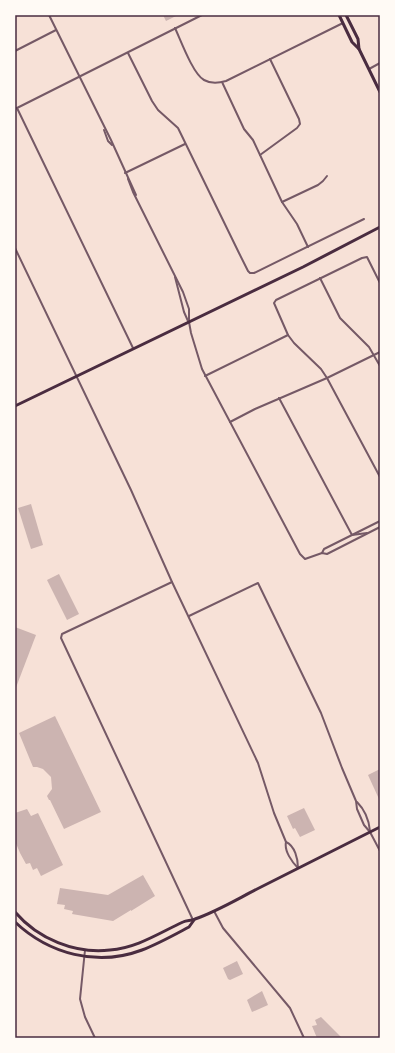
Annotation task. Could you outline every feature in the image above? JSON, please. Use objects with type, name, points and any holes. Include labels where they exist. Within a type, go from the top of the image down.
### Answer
[{"type":"main road","points":[[339,15],[352,42],[359,49],[380,92]]},
{"type":"main road","points":[[346,15],[358,39],[359,49]]},
{"type":"main road","points":[[15,406],[303,267],[380,226]]},
{"type":"main road","points":[[15,912],[30,926],[52,940],[65,945],[85,950],[110,950],[133,946],[186,921],[194,920],[213,911],[380,827]]},
{"type":"main road","points":[[15,922],[30,936],[67,954],[84,957],[116,957],[142,951],[189,926],[194,920]]},
{"type":"street","points":[[49,15],[174,276],[184,312],[189,322]]},
{"type":"street","points":[[133,348],[16,109],[202,15]]},
{"type":"street","points":[[175,28],[195,69],[205,80],[222,82],[343,24]]},
{"type":"street","points":[[15,51],[56,30]]},
{"type":"street","points":[[128,53],[152,100],[163,114],[178,128],[250,273],[254,273],[364,219]]},
{"type":"street","points":[[260,155],[297,128],[300,124],[270,59]]},
{"type":"street","points":[[369,69],[380,63]]},
{"type":"street","points":[[222,82],[244,128],[253,140],[282,202],[297,224],[308,247]]},
{"type":"street","points":[[125,173],[186,144]]},
{"type":"street","points":[[282,202],[318,185],[324,181],[327,176]]},
{"type":"street","points":[[15,248],[131,490],[172,582],[258,763],[274,813],[286,842],[285,846],[293,863],[298,868]]},
{"type":"street","points":[[380,283],[367,257],[320,278],[276,300],[274,303],[288,335],[302,352],[321,369],[327,378],[380,477]]},
{"type":"street","points":[[174,276],[180,283],[189,309],[189,322],[197,356],[205,376],[300,554],[305,559],[322,553],[327,554],[380,527]]},
{"type":"street","points":[[320,278],[340,318],[369,347],[380,366]]},
{"type":"street","points":[[205,376],[288,335]]},
{"type":"street","points":[[230,422],[380,352]]},
{"type":"street","points":[[279,398],[352,535]]},
{"type":"street","points":[[322,553],[324,549],[380,521]]},
{"type":"street","points":[[352,535],[369,533]]},
{"type":"street","points":[[172,582],[62,634],[61,638],[194,920]]},
{"type":"street","points":[[189,616],[258,583],[321,713],[364,825],[370,832],[380,851]]},
{"type":"street","points":[[356,801],[362,807],[370,823],[370,832]]},
{"type":"street","points":[[286,842],[291,844],[298,860],[298,868]]},
{"type":"street","points":[[213,911],[223,928],[288,1006],[295,1016],[304,1038]]},
{"type":"street","points":[[85,950],[80,999],[85,1017],[95,1038]]},
{"type":"building","points":[[163,15],[178,15],[166,21]]},
{"type":"building","points":[[31,504],[43,545],[31,549],[18,508]]},
{"type":"building","points":[[59,574],[79,614],[67,620],[47,580]]},
{"type":"building","points":[[15,627],[36,635],[15,690]]},
{"type":"building","points":[[55,716],[101,812],[64,829],[47,796],[52,789],[51,777],[43,769],[33,767],[19,733]]},
{"type":"building","points":[[380,769],[380,798],[379,799],[368,775]]},
{"type":"building","points":[[304,808],[315,830],[300,837],[295,828],[293,829],[287,816]]},
{"type":"building","points":[[27,809],[31,816],[38,813],[63,865],[41,876],[37,868],[33,870],[30,863],[26,864],[15,841],[15,813]]},
{"type":"building","points":[[143,875],[155,896],[113,921],[72,914],[73,911],[64,909],[65,905],[57,904],[60,888],[108,895]]},
{"type":"building","points":[[237,961],[243,974],[230,980],[228,979],[223,968]]},
{"type":"building","points":[[262,991],[268,1005],[252,1012],[247,1000]]},
{"type":"building","points":[[321,1017],[342,1038],[317,1038],[312,1026],[317,1025],[315,1020]]}]
